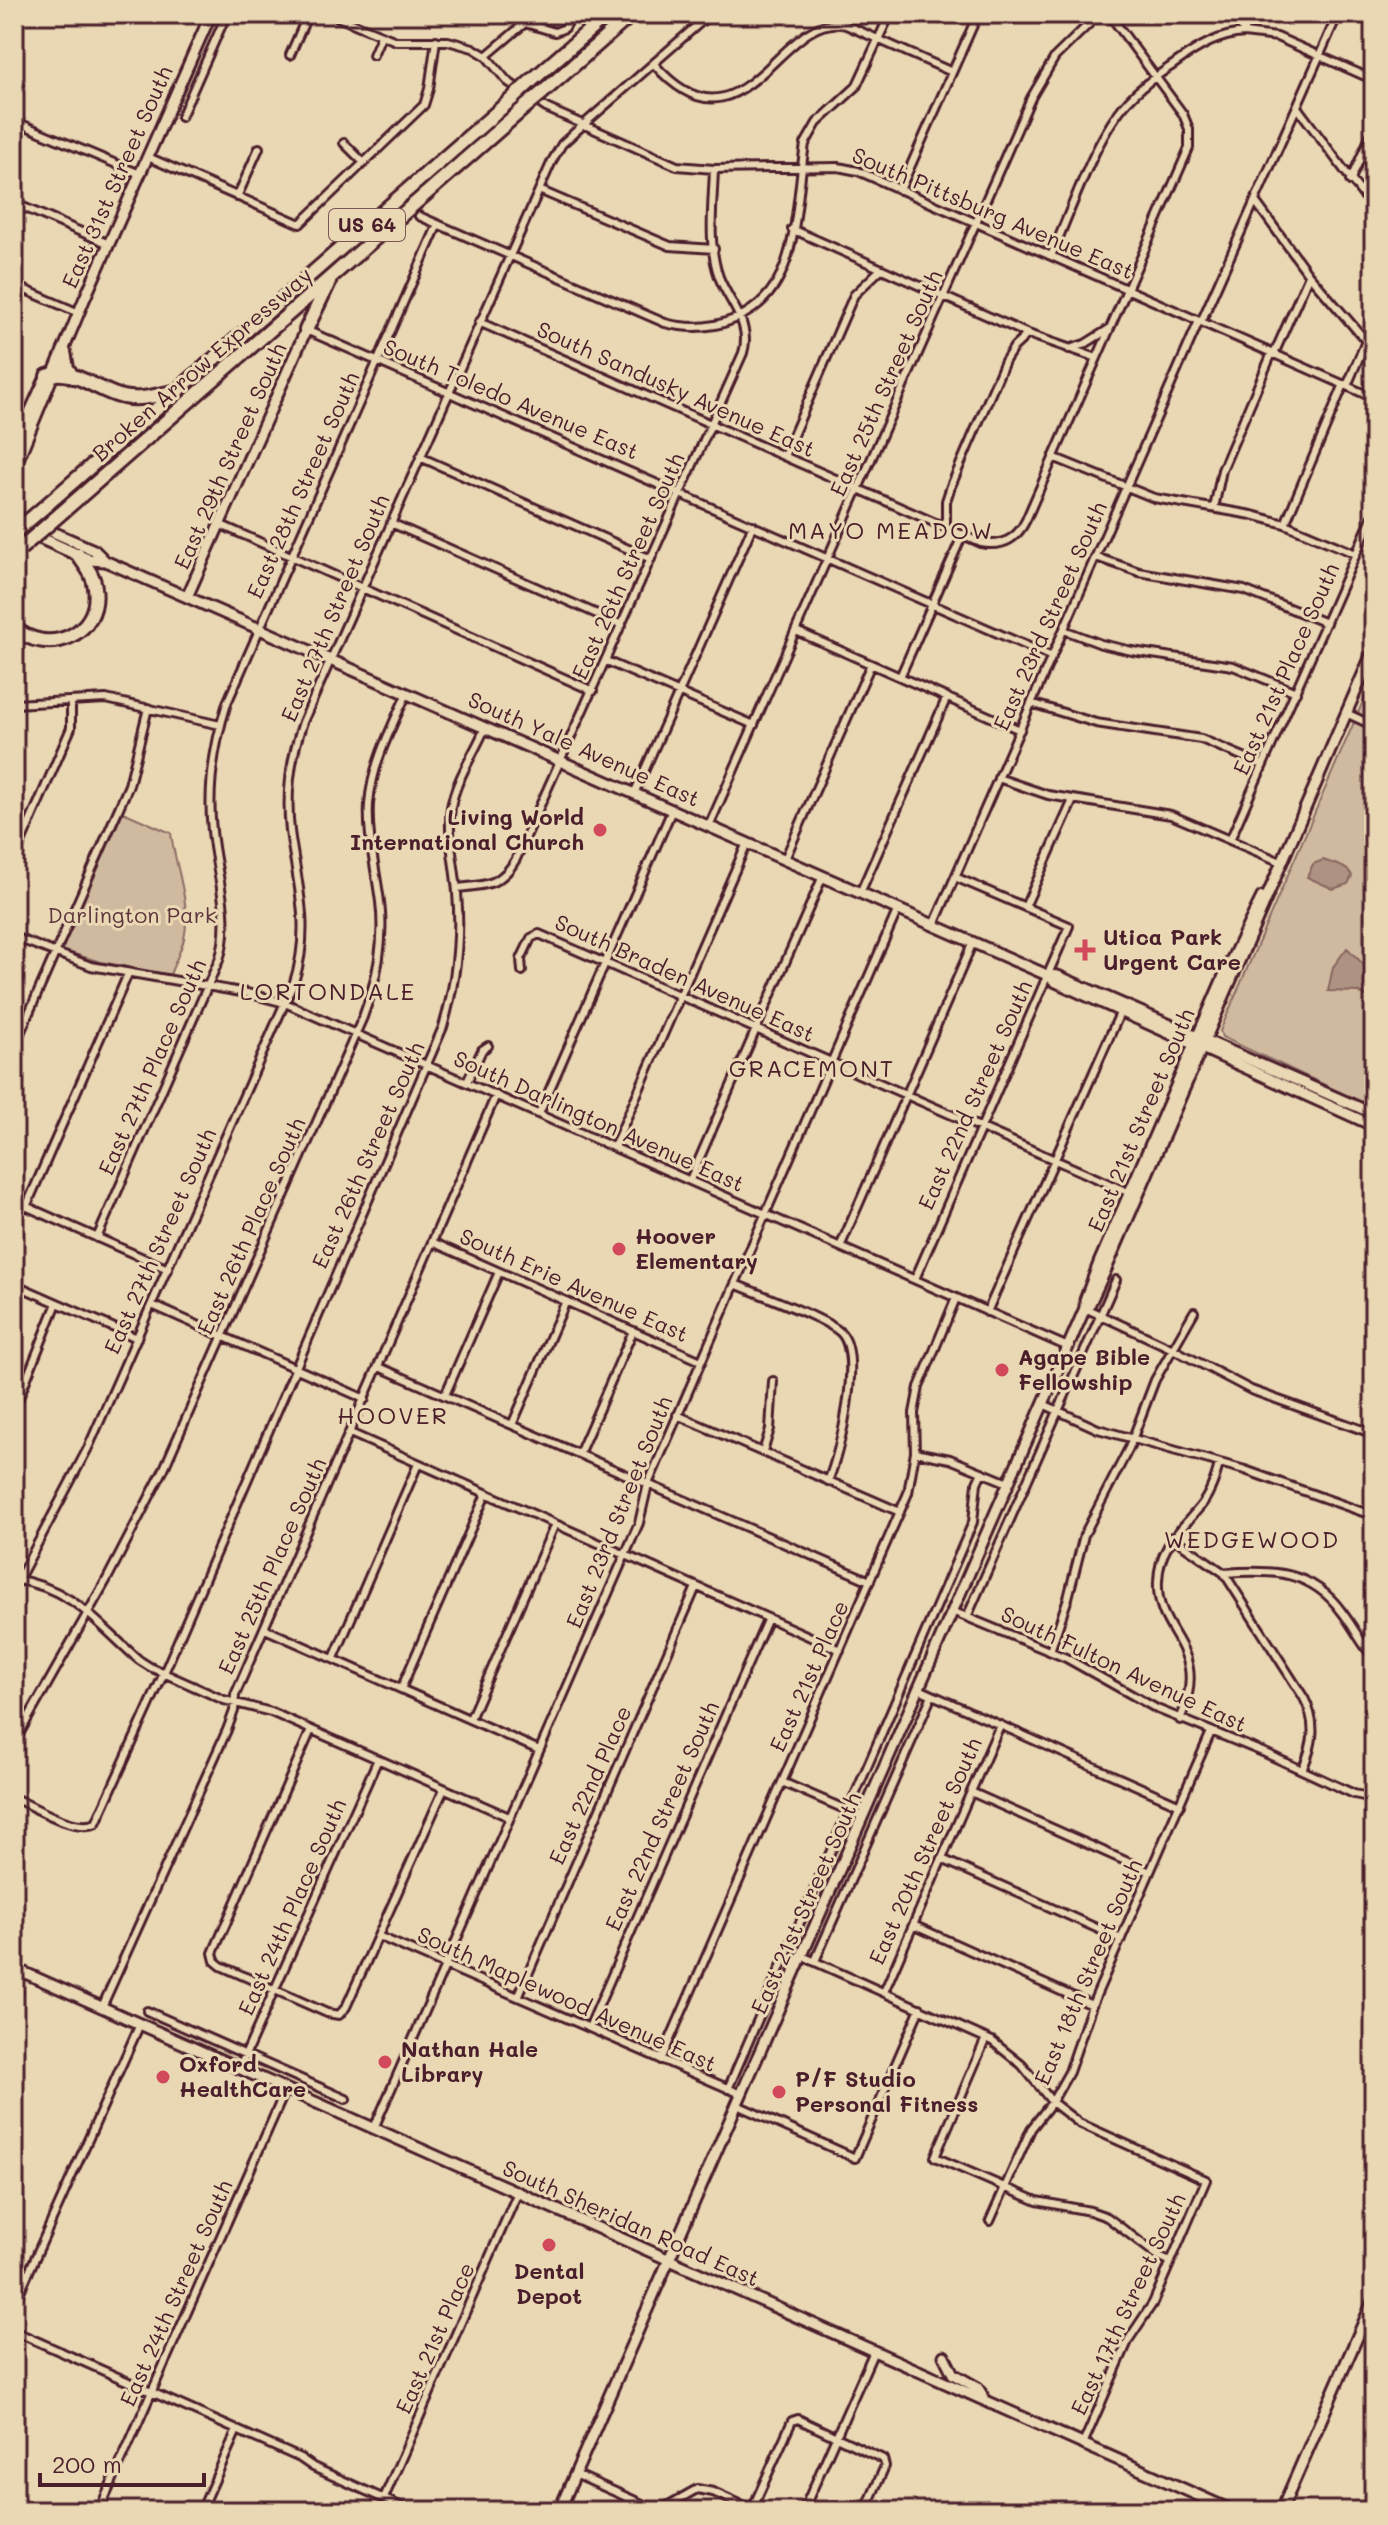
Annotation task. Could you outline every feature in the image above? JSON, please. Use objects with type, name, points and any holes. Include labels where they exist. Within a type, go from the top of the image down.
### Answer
[{"type":"highway","name":"Broken Arrow Expressway","points":[[14,533],[608,14]]},
{"type":"highway","name":"Broken Arrow Expressway","points":[[17,552],[632,14]]},
{"type":"highway","points":[[306,330],[330,279]]},
{"type":"highway","points":[[64,352],[67,368],[73,377]]},
{"type":"highway","points":[[51,374],[73,377],[126,398],[140,399],[176,391]]},
{"type":"highway","points":[[14,627],[28,638],[52,642],[67,639],[83,627],[94,608],[96,590],[90,571],[78,555]]},
{"type":"main road","name":"East 31st Street South","points":[[14,469],[51,374],[213,14]]},
{"type":"main road","name":"East 31st Street South","points":[[14,448],[21,424],[64,352],[79,313]]},
{"type":"main road","name":"East 29th Street South","points":[[187,597],[306,330]]},
{"type":"main road","name":"South Yale Avenue East","points":[[14,515],[94,550],[105,561]]},
{"type":"main road","name":"South Yale Avenue East","points":[[14,526],[90,560],[105,561],[785,859],[1047,975],[1120,1013],[1200,1042],[1374,1114]]},
{"type":"main road","name":"East 21st Street South","points":[[559,2511],[1008,1483],[1085,1308],[1090,1303],[1103,1265],[1200,1042],[1245,928],[1281,862],[1374,649]]},
{"type":"main road","name":"South Yale Avenue East","points":[[1047,975],[1058,976],[1374,1126]]},
{"type":"main road","name":"South Sheridan Road East","points":[[14,1968],[1233,2511]]},
{"type":"main road","points":[[1281,2511],[1374,2299]]},
{"type":"main road","points":[[944,2356],[953,2374],[978,2388],[985,2400]]},
{"type":"street","name":"East 31st Street South","points":[[181,117],[225,18],[213,14]]},
{"type":"street","points":[[290,55],[308,14]]},
{"type":"street","name":"South Pittsburg Avenue East","points":[[330,14],[381,36],[406,42],[436,40],[459,43],[486,56],[507,81],[546,108],[672,164],[714,169],[851,169],[1374,398]]},
{"type":"street","points":[[486,56],[522,25],[531,24],[552,32],[559,31],[567,25],[572,14]]},
{"type":"street","name":"East 27th Street South","points":[[14,1588],[16,1579],[78,1468],[299,966],[305,924],[290,829],[290,780],[299,734],[479,322],[562,144],[710,14]]},
{"type":"street","points":[[419,216],[665,323],[708,328],[740,317],[763,300],[777,281],[784,264],[805,144],[810,133],[856,87],[890,14]]},
{"type":"street","points":[[900,190],[978,14]]},
{"type":"street","name":"East 25th Street South","points":[[709,826],[1039,81],[1064,46],[1099,14]]},
{"type":"street","points":[[1109,14],[1183,114],[1190,139],[1186,156],[1053,457],[1154,498],[1285,524],[1356,554]]},
{"type":"street","points":[[1235,14],[1244,33]]},
{"type":"street","points":[[1244,33],[1249,14]]},
{"type":"street","name":"East 23rd Street South","points":[[934,925],[1338,14]]},
{"type":"street","points":[[654,64],[668,80],[685,91],[702,96],[723,96],[752,82],[820,25],[840,23],[952,72]]},
{"type":"street","points":[[1051,256],[1113,120],[1130,99],[1156,77],[1213,40],[1244,33],[1277,37],[1374,80]]},
{"type":"street","points":[[373,55],[381,36]]},
{"type":"street","points":[[148,157],[300,224],[424,105],[436,40]]},
{"type":"street","points":[[1297,107],[1374,210]]},
{"type":"street","points":[[14,121],[140,174]]},
{"type":"street","points":[[1350,181],[1374,128]]},
{"type":"street","points":[[344,143],[364,163]]},
{"type":"street","points":[[237,197],[259,148]]},
{"type":"street","points":[[714,169],[714,249],[719,275],[740,317]]},
{"type":"street","points":[[539,190],[670,246],[714,249]]},
{"type":"street","points":[[1255,201],[1309,275],[1374,350]]},
{"type":"street","points":[[14,203],[109,244]]},
{"type":"street","name":"East 28th Street South","points":[[259,628],[438,224]]},
{"type":"street","points":[[792,229],[1028,334],[1097,358]]},
{"type":"street","points":[[784,456],[854,295],[881,269]]},
{"type":"street","points":[[1214,508],[1222,470],[1309,275]]},
{"type":"street","points":[[14,285],[79,313]]},
{"type":"street","name":"East 26th Street South","points":[[14,1798],[74,1825],[91,1825],[101,1815],[443,1027],[457,970],[457,888],[490,884],[505,876],[516,859],[745,345],[745,326],[740,317]]},
{"type":"street","name":"South Sandusky Avenue East","points":[[479,322],[990,545],[1011,539],[1022,529],[1053,457]]},
{"type":"street","points":[[1069,349],[1085,344],[1110,328]]},
{"type":"street","name":"South Toledo Avenue East","points":[[306,330],[1052,657]]},
{"type":"street","points":[[946,527],[946,501],[951,486],[1005,361],[1028,334]]},
{"type":"street","points":[[1285,524],[1366,341]]},
{"type":"street","points":[[420,457],[651,559]]},
{"type":"street","name":"East 21st Place South","points":[[1230,840],[1374,513]]},
{"type":"street","points":[[391,523],[622,625]]},
{"type":"street","points":[[219,524],[593,691]]},
{"type":"street","points":[[634,794],[753,525]]},
{"type":"street","points":[[900,677],[963,534]]},
{"type":"street","points":[[1096,557],[1139,572],[1244,590],[1326,623]]},
{"type":"street","name":"East 27th Place South","points":[[97,1238],[225,938],[225,912],[210,813],[212,765],[231,690],[259,628]]},
{"type":"street","points":[[1064,630],[1124,649],[1233,666],[1296,692]]},
{"type":"street","points":[[796,631],[1020,730]]},
{"type":"street","points":[[606,661],[754,725]]},
{"type":"street","points":[[785,859],[871,664]]},
{"type":"street","name":"East 26th Place South","points":[[14,1743],[163,1471],[356,1034],[374,986],[382,938],[370,840],[371,790],[380,754],[407,693]]},
{"type":"street","points":[[860,893],[947,697]]},
{"type":"street","points":[[14,704],[106,699],[220,725]]},
{"type":"street","points":[[14,859],[71,728],[71,702]]},
{"type":"street","points":[[1031,703],[1096,723],[1201,739],[1263,765]]},
{"type":"street","points":[[14,1047],[129,785],[148,708]]},
{"type":"street","points":[[1346,713],[1374,726]]},
{"type":"street","points":[[457,888],[449,836],[451,807],[459,782],[485,728]]},
{"type":"street","points":[[998,778],[1048,795],[1153,810],[1182,819],[1281,862]]},
{"type":"street","points":[[955,877],[1025,907],[1073,800]]},
{"type":"street","points":[[539,1114],[672,810]]},
{"type":"street","points":[[614,1147],[747,843]]},
{"type":"street","points":[[690,1180],[823,876]]},
{"type":"street","name":"East 22nd Street South","points":[[915,1279],[1069,926],[1025,907]]},
{"type":"street","name":"East 23rd Street South","points":[[374,2128],[624,1555],[642,1513],[648,1484],[677,1415],[898,909]]},
{"type":"street","name":"South Braden Avenue East","points":[[522,971],[521,959],[533,935],[539,934],[1054,1160],[1135,1192]]},
{"type":"street","name":"South Darlington Avenue East","points":[[14,937],[91,966],[285,1003],[1068,1347]]},
{"type":"street","points":[[840,1247],[973,942]]},
{"type":"street","points":[[26,1207],[128,974]]},
{"type":"street","points":[[987,1312],[1120,1013]]},
{"type":"street","points":[[467,1082],[482,1050],[488,1046]]},
{"type":"street","name":"East 25th Place South","points":[[102,2007],[227,1730],[235,1695],[496,1095]]},
{"type":"street","points":[[14,1201],[168,1269]]},
{"type":"street","name":"South Erie Avenue East","points":[[432,1242],[701,1361]]},
{"type":"street","points":[[445,1395],[499,1272]]},
{"type":"street","points":[[967,1617],[1116,1280]]},
{"type":"street","points":[[14,1284],[137,1338]]},
{"type":"street","points":[[735,1284],[833,1326],[848,1343],[850,1358],[844,1427],[840,1450],[828,1481]]},
{"type":"street","name":"East 21st Place","points":[[661,2060],[908,1493],[915,1452],[914,1413],[919,1387],[956,1298]]},
{"type":"street","points":[[512,1425],[566,1301]]},
{"type":"street","points":[[14,1410],[57,1303]]},
{"type":"street","points":[[152,1305],[365,1399]]},
{"type":"street","points":[[1085,1308],[1251,1390],[1374,1434]]},
{"type":"street","points":[[1050,1651],[1084,1535],[1132,1440],[1155,1380],[1194,1312]]},
{"type":"street","points":[[579,1454],[633,1331]]},
{"type":"street","points":[[379,1367],[870,1581]]},
{"type":"street","points":[[763,1452],[770,1429],[773,1381]]},
{"type":"street","points":[[1043,1404],[1132,1440],[1245,1470],[1374,1516]]},
{"type":"street","points":[[677,1415],[900,1512]]},
{"type":"street","points":[[350,1433],[840,1650]]},
{"type":"street","points":[[915,1452],[950,1459],[1008,1483]]},
{"type":"street","points":[[334,1658],[418,1464]]},
{"type":"street","points":[[1180,1720],[1189,1691],[1190,1665],[1161,1605],[1157,1586],[1161,1557],[1172,1537],[1205,1500],[1219,1464]]},
{"type":"street","name":"East 21st Street South","points":[[728,2089],[973,1522],[977,1483],[982,1472]]},
{"type":"street","points":[[401,1689],[486,1494]]},
{"type":"street","points":[[470,1719],[555,1524]]},
{"type":"street","points":[[1172,1537],[1224,1573],[1304,1698],[1312,1717],[1313,1745],[1302,1770]]},
{"type":"street","points":[[1224,1573],[1266,1570],[1295,1576],[1311,1584],[1334,1601],[1374,1658]]},
{"type":"street","points":[[16,1579],[54,1589],[77,1602],[139,1660],[164,1673],[234,1703],[271,1712],[509,1817]]},
{"type":"street","name":"East 22nd Place","points":[[518,1997],[696,1587]]},
{"type":"street","name":"South Fulton Avenue East","points":[[952,1611],[1084,1667],[1180,1720],[1354,1794],[1368,1797],[1374,1788]]},
{"type":"street","name":"East 22nd Street South","points":[[589,2028],[768,1618]]},
{"type":"street","points":[[265,1629],[539,1750]]},
{"type":"street","points":[[919,1689],[1180,1805]]},
{"type":"street","name":"East 21st Street South","points":[[815,1961],[932,1695]]},
{"type":"street","name":"East 20th Street South","points":[[884,1992],[1000,1725]]},
{"type":"street","points":[[311,1730],[215,1945],[213,1958],[221,1966],[274,1990],[327,2013],[339,2015],[346,2007],[444,1789]]},
{"type":"street","name":"East 18th Street South","points":[[990,2221],[1031,2129],[1052,2102],[1069,2072],[1092,2005],[1211,1732]]},
{"type":"street","name":"East 24th Place South","points":[[239,2069],[378,1759]]},
{"type":"street","points":[[782,1782],[863,1817]]},
{"type":"street","points":[[971,1792],[1150,1872]]},
{"type":"street","points":[[942,1859],[1121,1939]]},
{"type":"street","points":[[913,1925],[1092,2005]]},
{"type":"street","name":"South Maplewood Avenue East","points":[[378,1936],[741,2094]]},
{"type":"street","points":[[802,1956],[986,2038],[1022,2065],[1052,2102]]},
{"type":"street","points":[[14,2002],[18,1992],[15,1985]]},
{"type":"street","points":[[737,2105],[855,2158],[920,2008]]},
{"type":"street","points":[[147,2011],[346,2099]]},
{"type":"street","points":[[14,2305],[140,2024]]},
{"type":"street","points":[[986,2038],[935,2157],[1037,2201],[1107,2217],[1171,2262]]},
{"type":"street","name":"East 24th Street South","points":[[99,2511],[286,2089]]},
{"type":"street","name":"East 17th Street South","points":[[1052,2102],[1091,2129],[1206,2180],[1153,2303],[1129,2339],[1083,2444]]},
{"type":"street","name":"East 21st Place","points":[[384,2498],[518,2192]]},
{"type":"street","points":[[14,2331],[300,2458],[313,2467],[411,2511]]},
{"type":"street","points":[[801,2511],[874,2351]]},
{"type":"street","points":[[575,2474],[658,2511],[697,2489],[713,2492],[754,2510],[792,2421],[798,2419],[883,2459],[885,2462],[865,2511]]},
{"type":"street","points":[[201,2511],[237,2430]]},
{"type":"green space","points":[[1374,676],[1374,1108],[1222,1037],[1220,1031]]},
{"type":"green space","name":"Darlington Park","points":[[123,812],[171,833],[186,926],[183,944],[170,975],[101,962],[61,950]]},
{"type":"shaded area","points":[[1323,860],[1347,870],[1352,876],[1348,884],[1333,889],[1307,877],[1313,864]]},
{"type":"shaded area","points":[[1347,948],[1374,972],[1374,1000],[1357,992],[1328,991],[1333,967]]},
{"type":"railway","points":[[14,543],[621,14]]},
{"type":"place","name":"Living World International Church","points":[[600,830]]},
{"type":"place","name":"Utica Park Urgent Care","points":[[1085,950]]},
{"type":"place","name":"Hoover Elementary","points":[[619,1249]]},
{"type":"place","name":"Agape Bible Fellowship","points":[[1002,1370]]},
{"type":"place","name":"Nathan Hale Library","points":[[385,2062]]},
{"type":"place","name":"Oxford HealthCare","points":[[163,2077]]},
{"type":"place","name":"P/F Studio Personal Fitness","points":[[779,2092]]},
{"type":"place","name":"Dental Depot","points":[[549,2245]]},
{"type":"district","name":"MAYO MEADOW","points":[[891,531]]},
{"type":"district","name":"LORTONDALE","points":[[328,992]]},
{"type":"district","name":"GRACEMONT","points":[[812,1069]]},
{"type":"district","name":"HOOVER","points":[[393,1416]]},
{"type":"district","name":"WEDGEWOOD","points":[[1252,1540]]}]
